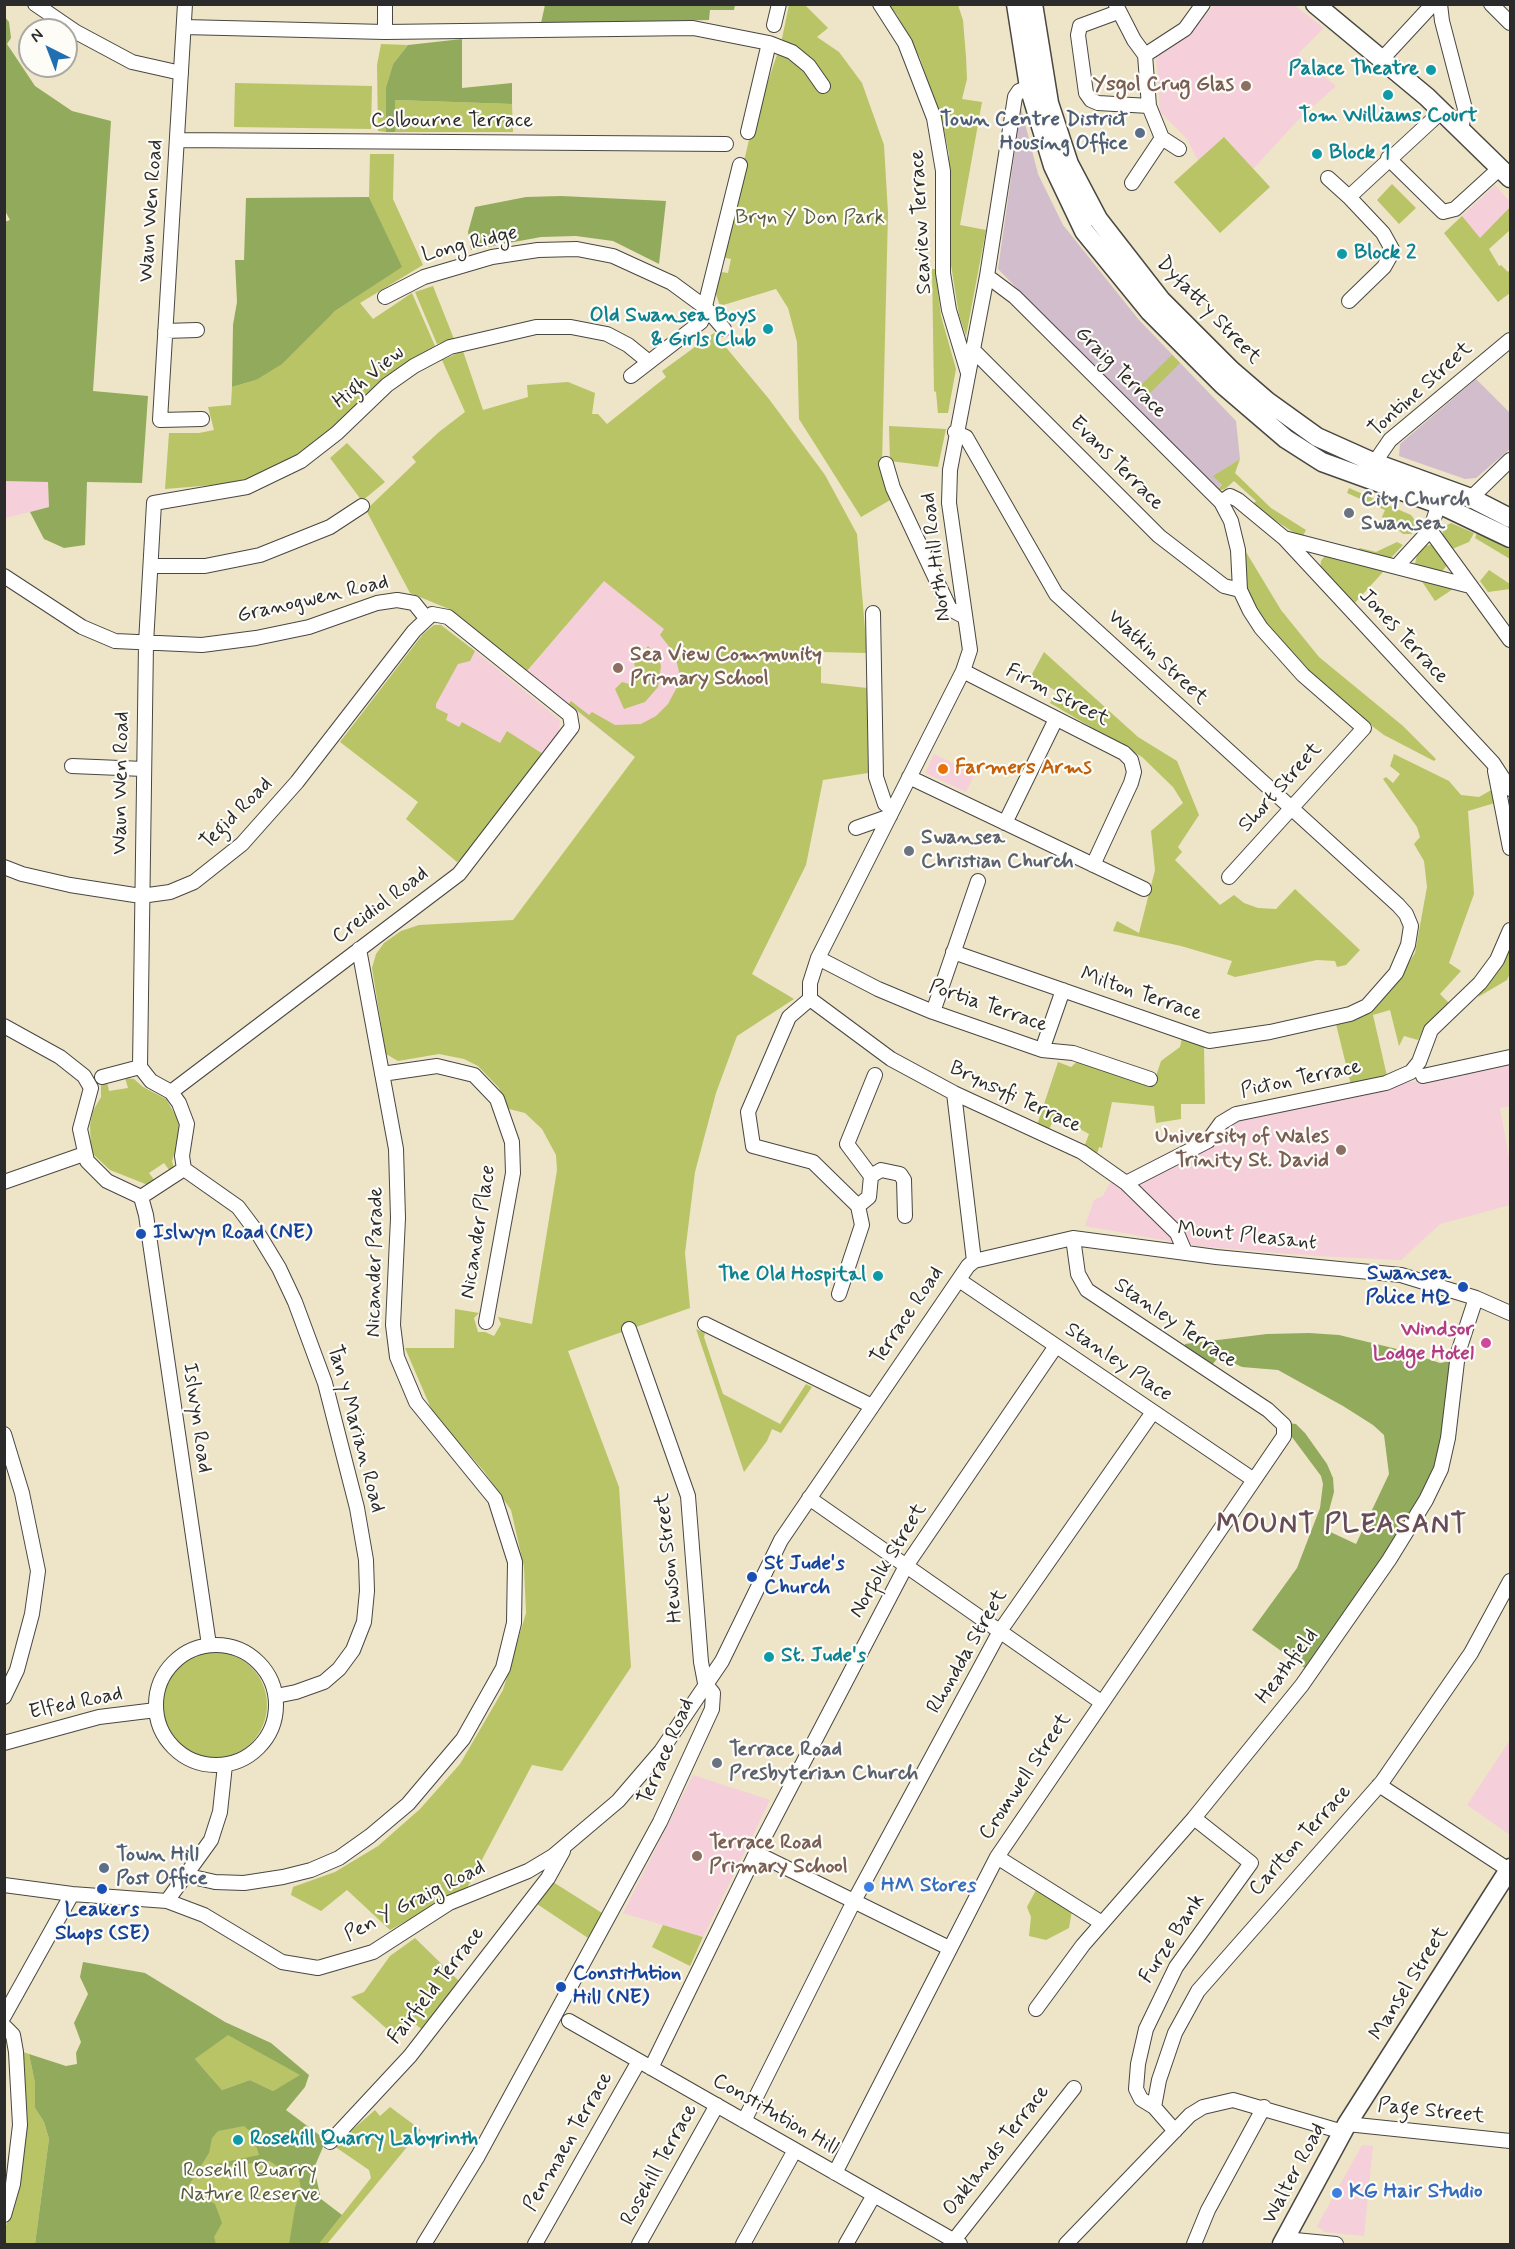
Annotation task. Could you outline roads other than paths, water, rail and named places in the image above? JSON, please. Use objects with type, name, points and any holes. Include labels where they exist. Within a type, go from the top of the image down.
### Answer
[{"type":"main road","name":"Dyfatty Street","points":[[1016,4],[1029,87],[1053,166],[1084,231],[1150,312],[1223,385],[1286,439],[1322,462],[1372,471],[1442,496],[1471,498],[1510,518]]},
{"type":"main road","name":"Dyfatty Street","points":[[1033,4],[1049,103],[1069,164],[1098,219],[1161,300],[1231,370],[1267,401],[1317,437],[1372,471]]},
{"type":"main road","points":[[1315,4],[1383,58],[1442,111],[1505,173]]},
{"type":"main road","points":[[1442,496],[1510,538]]},
{"type":"main road","name":"Mansel Street","points":[[1346,2128],[1510,1869]]},
{"type":"main road","name":"Walter Road","points":[[1284,2242],[1346,2128]]},
{"type":"street","points":[[35,4],[76,32],[132,62],[181,73]]},
{"type":"street","name":"Waun Wen Road","points":[[186,4],[160,420],[202,419]]},
{"type":"street","points":[[385,4],[385,32]]},
{"type":"street","points":[[774,25],[779,4]]},
{"type":"street","name":"Seaview Terrace","points":[[880,4],[905,43],[934,118],[943,171],[944,283],[968,375]]},
{"type":"street","points":[[1145,55],[1185,29],[1203,4]]},
{"type":"street","points":[[1383,58],[1433,4]]},
{"type":"street","points":[[1440,4],[1442,21],[1465,109],[1461,130]]},
{"type":"street","points":[[1491,4],[1510,23]]},
{"type":"street","points":[[1149,106],[1098,103],[1086,93],[1078,35],[1080,26],[1117,8],[1145,55],[1149,106],[1162,138],[1179,149]]},
{"type":"street","points":[[184,27],[385,32],[693,28],[769,43],[792,52],[809,66],[823,86]]},
{"type":"street","points":[[748,132],[769,43]]},
{"type":"street","name":"North Hill Road","points":[[810,999],[810,983],[818,958],[963,671],[970,650],[949,503],[950,470],[955,432],[987,276],[1015,97],[1019,91],[1029,87]]},
{"type":"street","points":[[1349,197],[1442,111]]},
{"type":"street","points":[[1132,183],[1162,138]]},
{"type":"street","name":"Colbourne Terrace","points":[[177,140],[726,144]]},
{"type":"street","points":[[1389,158],[1443,212],[1455,209],[1505,173]]},
{"type":"street","points":[[631,376],[701,322],[740,165]]},
{"type":"street","points":[[1328,178],[1383,233],[1393,251],[1384,267],[1349,301]]},
{"type":"street","name":"Long Ridge","points":[[386,297],[424,277],[492,257],[538,250],[577,249],[613,256],[672,283],[706,308],[724,329]]},
{"type":"street","name":"Graig Terrace","points":[[987,276],[1015,297],[1221,502]]},
{"type":"street","name":"High View","points":[[157,500],[196,497],[247,487],[301,461],[337,433],[387,385],[414,366],[450,347],[499,333],[536,327],[571,327],[607,334],[628,345],[649,362]]},
{"type":"street","points":[[165,332],[197,330]]},
{"type":"street","name":"Tontine Street","points":[[1372,471],[1390,440],[1510,340]]},
{"type":"street","name":"Evans Terrace","points":[[973,350],[1159,536],[1224,586],[1240,590]]},
{"type":"street","name":"Watkin Street","points":[[955,432],[966,437],[1056,594],[1372,882],[1406,914],[1411,926]]},
{"type":"street","points":[[1471,498],[1510,460]]},
{"type":"street","points":[[886,464],[893,488],[950,609],[964,617]]},
{"type":"street","name":"Jones Terrace","points":[[1221,502],[1230,496],[1238,500],[1284,538],[1493,763],[1510,789]]},
{"type":"street","points":[[1397,566],[1430,530],[1442,496]]},
{"type":"street","name":"Waun Wen Road","points":[[140,1067],[146,644],[153,506],[157,500]]},
{"type":"street","points":[[1221,502],[1231,521],[1238,550],[1240,590]]},
{"type":"street","points":[[151,566],[205,566],[260,555],[330,527],[362,506]]},
{"type":"street","points":[[1430,530],[1510,640]]},
{"type":"street","points":[[1284,538],[1470,586]]},
{"type":"street","points":[[1315,571],[1317,554],[1325,549]]},
{"type":"street","name":"Granogwen Road","points":[[4,576],[82,627],[115,641],[202,645],[256,638],[309,627],[377,603],[397,600],[414,603],[426,618]]},
{"type":"street","name":"Short Street","points":[[1230,878],[1290,808],[1364,728],[1303,675],[1269,637],[1246,605],[1240,590]]},
{"type":"street","points":[[856,828],[892,813],[885,804],[876,777],[873,613]]},
{"type":"street","name":"Creidiol Road","points":[[171,1092],[469,864],[573,727],[570,715],[448,617],[432,614],[426,618]]},
{"type":"street","name":"Tegid Road","points":[[4,867],[22,874],[70,885],[141,896],[170,892],[194,882],[242,844],[297,782],[426,618]]},
{"type":"street","name":"Firm Street","points":[[963,671],[1124,753],[1131,760],[1134,772],[1131,783],[1093,865]]},
{"type":"street","points":[[1005,823],[1056,719]]},
{"type":"street","points":[[1493,763],[1510,848]]},
{"type":"street","points":[[72,766],[144,769]]},
{"type":"street","points":[[909,777],[1144,889]]},
{"type":"street","points":[[933,1012],[978,881]]},
{"type":"street","name":"Milton Terrace","points":[[953,952],[1209,1041],[1270,1032],[1350,1014],[1367,1006],[1396,973],[1408,945],[1411,926]]},
{"type":"street","name":"Picton Terrace","points":[[1126,1183],[1208,1141],[1221,1124],[1236,1114],[1386,1083],[1411,1072],[1436,1024],[1480,983],[1497,960],[1510,930]]},
{"type":"street","name":"Nicander Parade","points":[[184,1875],[215,1882],[244,1883],[283,1877],[311,1870],[339,1858],[370,1836],[408,1804],[463,1739],[503,1668],[514,1623],[515,1562],[495,1499],[416,1402],[398,1357],[393,1325],[398,1184],[396,1149],[359,949]]},
{"type":"street","name":"Portia Terrace","points":[[818,958],[878,989],[933,1012],[1042,1050],[1073,1053],[1150,1079]]},
{"type":"street","points":[[1042,1050],[1063,990]]},
{"type":"street","points":[[810,999],[789,1017],[748,1112],[753,1146],[813,1162],[858,1206],[862,1225],[839,1294]]},
{"type":"street","name":"Brynsyfi Terrace","points":[[810,999],[891,1059],[954,1093],[1082,1152],[1126,1183],[1177,1233],[1185,1252]]},
{"type":"street","points":[[4,1026],[60,1057],[84,1076],[91,1088],[80,1129],[84,1154],[92,1168],[107,1181],[141,1197],[184,1168],[182,1156],[187,1124],[179,1103],[171,1092],[151,1081],[140,1067],[102,1077]]},
{"type":"street","points":[[1423,1076],[1510,1057]]},
{"type":"street","name":"Nicander Place","points":[[382,1074],[437,1066],[474,1075],[497,1098],[512,1142],[513,1173],[486,1322]]},
{"type":"street","points":[[858,1206],[869,1197],[871,1176],[847,1144],[875,1075]]},
{"type":"street","points":[[954,1093],[974,1261]]},
{"type":"street","points":[[4,1182],[84,1154]]},
{"type":"street","name":"Tan y Marian Road","points":[[184,1168],[238,1207],[259,1235],[296,1302],[325,1383],[357,1509],[366,1560],[367,1591],[364,1622],[353,1650],[339,1669],[324,1682],[276,1696]]},
{"type":"street","points":[[871,1176],[881,1170],[900,1174],[904,1180],[905,1216]]},
{"type":"street","name":"Islwyn Road","points":[[141,1197],[146,1215],[209,1645]]},
{"type":"street","name":"Mount Pleasant","points":[[974,1261],[1073,1238],[1392,1273],[1476,1298],[1510,1313]]},
{"type":"street","name":"Stanley Terrace","points":[[1073,1238],[1078,1274],[1087,1290],[1145,1331],[1268,1410],[1284,1425]]},
{"type":"street","name":"Terrace Road","points":[[424,2244],[478,2156],[660,1822],[712,1709],[713,1693],[705,1683],[723,1661],[781,1540],[974,1261]]},
{"type":"street","name":"Stanley Place","points":[[959,1280],[1254,1480]]},
{"type":"street","name":"Heathfield","points":[[1036,2009],[1102,1923],[1194,1818],[1302,1685],[1383,1570],[1426,1500],[1441,1469],[1449,1428],[1458,1353],[1476,1298]]},
{"type":"street","points":[[705,1324],[872,1406]]},
{"type":"street","name":"Hewson Street","points":[[630,1329],[688,1496],[701,1662],[705,1683]]},
{"type":"street","name":"Norfolk Street","points":[[645,2065],[906,1566],[1056,1346]]},
{"type":"street","name":"Rhondda Street","points":[[744,2121],[854,1901],[1000,1631],[1153,1412]]},
{"type":"street","name":"Cromwell Street","points":[[835,2173],[997,1857],[1284,1436],[1284,1425]]},
{"type":"street","points":[[4,1434],[22,1493],[38,1571],[32,1614],[20,1659],[4,1697]]},
{"type":"street","points":[[809,1498],[1101,1702]]},
{"type":"street","name":"Carlton Terrace","points":[[1154,2107],[1159,2080],[1175,2033],[1198,1992],[1379,1785],[1472,1653],[1510,1581]]},
{"type":"street","points":[[209,1645],[229,1646],[246,1653],[260,1665],[269,1678],[276,1696],[271,1728],[262,1743],[244,1758],[225,1765],[201,1763],[176,1751],[162,1733],[156,1710],[158,1687],[169,1667],[187,1652],[209,1645]]},
{"type":"street","name":"Pen Y Graig Road","points":[[4,1885],[72,1894],[166,1900],[204,1915],[282,1962],[328,1967],[373,1952],[448,1904],[537,1867],[565,1847],[618,1801],[661,1751],[705,1683]]},
{"type":"street","name":"Elfed Road","points":[[4,1743],[99,1717],[156,1710]]},
{"type":"street","points":[[166,1900],[211,1840],[220,1812],[225,1765]]},
{"type":"street","points":[[1379,1785],[1510,1869]]},
{"type":"street","name":"Furze Bank","points":[[1154,2107],[1141,2099],[1136,2089],[1138,2064],[1146,2029],[1176,1967],[1251,1863],[1194,1818]]},
{"type":"street","name":"Fairfield Terrace","points":[[330,2142],[410,2056],[548,1878],[565,1847]]},
{"type":"street","points":[[756,1852],[949,1948]]},
{"type":"street","points":[[997,1857],[1102,1923]]},
{"type":"street","points":[[4,2016],[72,1894]]},
{"type":"street","name":"Constitution Hill","points":[[569,2021],[955,2243]]},
{"type":"street","points":[[4,2026],[13,2035],[16,2052],[20,2125],[13,2184],[4,2215]]},
{"type":"street","name":"Penmaen Terrace","points":[[535,2244],[645,2065]]},
{"type":"street","name":"Oaklands Terrace","points":[[955,2243],[1074,2088]]},
{"type":"street","name":"Page Street","points":[[1066,2244],[1190,2115],[1218,2102],[1233,2100],[1346,2128],[1510,2141]]},
{"type":"street","name":"Rosehill Terrace","points":[[639,2244],[717,2105]]},
{"type":"street","points":[[1154,2107],[1175,2131]]},
{"type":"street","points":[[1194,2244],[1208,2210],[1264,2107]]},
{"type":"street","points":[[742,2244],[795,2150]]},
{"type":"street","points":[[846,2244],[874,2195]]},
{"type":"street","points":[[1284,2242],[1336,2244]]},
{"type":"place","name":"Palace Theatre","points":[[1431,70]]},
{"type":"place","name":"Ysgol Crug Glas","points":[[1246,86]]},
{"type":"place","name":"Tom Williams Court","points":[[1388,95]]},
{"type":"place","name":"Town Centre District Housing Office","points":[[1140,133]]},
{"type":"place","name":"Block 1","points":[[1317,154]]},
{"type":"place","name":"Block 2","points":[[1342,254]]},
{"type":"place","name":"Old Swansea Boys & Girls Club","points":[[768,329]]},
{"type":"place","name":"City Church Swansea","points":[[1349,513]]},
{"type":"place","name":"Sea View Community Primary School","points":[[618,668]]},
{"type":"place","name":"Farmers Arms","points":[[943,769]]},
{"type":"place","name":"Swansea Christian Church","points":[[909,851]]},
{"type":"place","name":"University of Wales Trinity St. David","points":[[1341,1150]]},
{"type":"place","name":"Islwyn Road (NE)","points":[[141,1234]]},
{"type":"place","name":"The Old Hospital","points":[[878,1276]]},
{"type":"place","name":"Swansea Police HQ","points":[[1463,1287]]},
{"type":"place","name":"Windsor Lodge Hotel","points":[[1486,1343]]},
{"type":"place","name":"St Jude's Church","points":[[752,1577]]},
{"type":"place","name":"St. Jude's","points":[[769,1657]]},
{"type":"place","name":"Terrace Road Presbyterian Church","points":[[717,1763]]},
{"type":"place","name":"Terrace Road Primary School","points":[[697,1856]]},
{"type":"place","name":"Town Hill Post Office","points":[[104,1868]]},
{"type":"place","name":"HM Stores","points":[[869,1887]]},
{"type":"place","name":"Leakers Shops (SE)","points":[[102,1889]]},
{"type":"place","name":"Constitution Hill (NE)","points":[[561,1987]]},
{"type":"place","name":"Rosehill Quarry Labyrinth","points":[[238,2140]]},
{"type":"place","name":"KG Hair Studio","points":[[1337,2193]]},
{"type":"district","name":"MOUNT PLEASANT","points":[[1342,1526]]},
{"type":"park label","name":"Bryn Y Don Park","points":[[810,219]]},
{"type":"park label","name":"Rosehill Quarry Nature Reserve","points":[[250,2184]]}]
